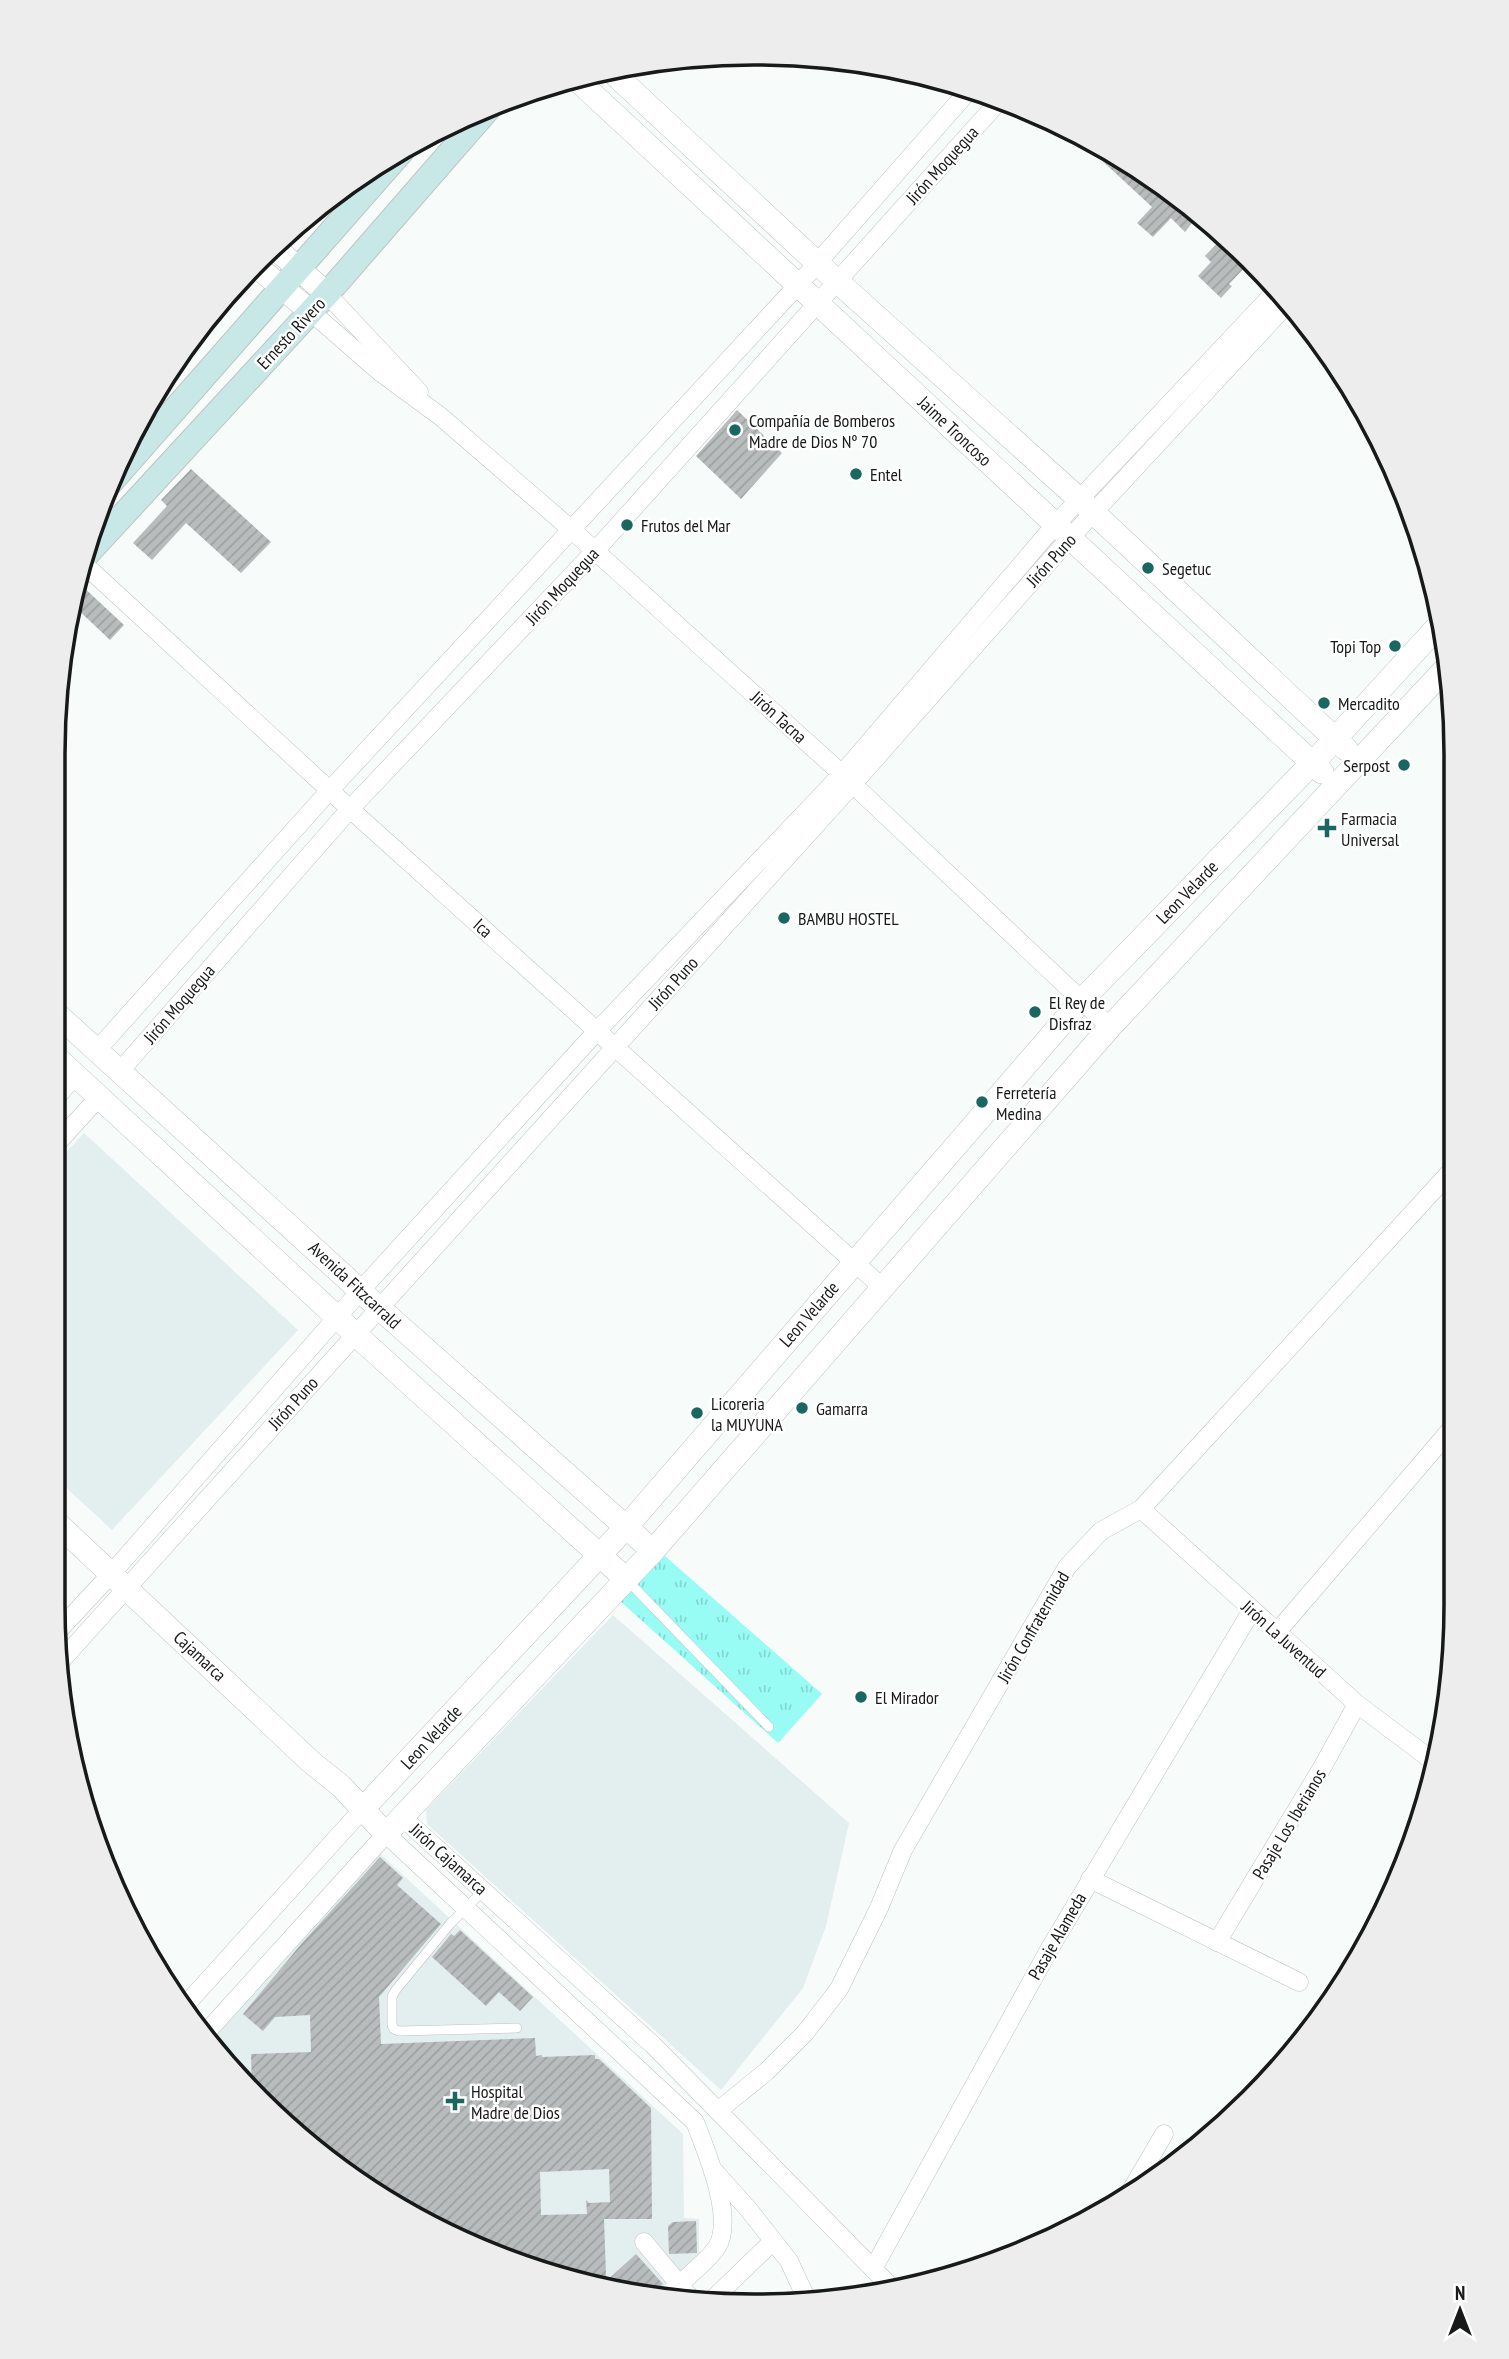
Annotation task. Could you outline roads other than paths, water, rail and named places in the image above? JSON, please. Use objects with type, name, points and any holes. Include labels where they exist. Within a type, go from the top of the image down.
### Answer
[{"type":"main road","name":"Ernesto Rivero","points":[[99,540],[318,303],[475,124]]},
{"type":"main road","name":"Ernesto Rivero","points":[[131,460],[381,175]]},
{"type":"street","name":"Jaime Troncoso","points":[[619,78],[817,263],[1087,506],[1359,761]]},
{"type":"street","name":"Jaime Troncoso","points":[[584,86],[1336,785]]},
{"type":"street","name":"Jirón Moquegua","points":[[97,1050],[330,790],[798,285],[963,97]]},
{"type":"street","name":"Jirón Moquegua","points":[[120,1070],[350,809],[595,551],[993,108]]},
{"type":"street","name":"Jirón Tacna","points":[[282,253],[299,269],[318,303],[380,372],[440,416],[572,530],[847,779],[1110,1027]]},
{"type":"street","name":"Jirón Tacna","points":[[263,271],[283,289],[318,303],[394,363],[440,416]]},
{"type":"street","name":"Jirón Puno","points":[[65,1625],[119,1580],[355,1334],[615,1047],[1271,297]]},
{"type":"street","name":"Jirón Puno","points":[[1087,506],[1282,310]]},
{"type":"street","points":[[702,389],[724,408]]},
{"type":"street","name":"Ica","points":[[90,570],[350,809],[883,1288]]},
{"type":"street","name":"Leon Velarde","points":[[190,2000],[627,1526],[1082,1000],[1312,764],[1433,633]]},
{"type":"street","name":"Leon Velarde","points":[[210,2028],[401,1816],[627,1580],[1110,1027],[1439,675]]},
{"type":"street","name":"Jirón Puno","points":[[66,1653],[119,1580],[361,1290],[597,1031],[847,779]]},
{"type":"street","name":"Avenida Fitzcarrald","points":[[65,1021],[378,1307],[653,1550]]},
{"type":"street","name":"Avenida Fitzcarrald","points":[[67,1067],[355,1334],[627,1580]]},
{"type":"street","points":[[65,1134],[99,1097]]},
{"type":"street","name":"Jirón Confraternidad","points":[[719,2110],[767,2071],[805,2033],[839,1989],[879,1908],[903,1850],[922,1822],[1067,1567],[1101,1531],[1141,1509],[1444,1179]]},
{"type":"street","points":[[1277,1632],[1444,1437]]},
{"type":"street","name":"Jirón La Juventud","points":[[1141,1509],[1357,1704],[1427,1757]]},
{"type":"street","name":"Cajamarca","points":[[65,1530],[341,1786]]},
{"type":"street","name":"Pasaje Alameda","points":[[873,2269],[1043,1960],[1252,1610]]},
{"type":"street","name":"Pasaje Los Iberianos","points":[[1217,1942],[1316,1778],[1357,1704]]},
{"type":"street","name":"Jirón Cajamarca","points":[[341,1786],[368,1804],[401,1816],[484,1890],[653,2045],[886,2282]]},
{"type":"street","name":"Jirón Cajamarca","points":[[368,1804],[386,1834],[695,2122],[714,2170]]},
{"type":"street","points":[[1090,1879],[1299,1982]]},
{"type":"street","points":[[570,2008],[602,1999]]},
{"type":"street","points":[[1138,2178],[1164,2134]]},
{"type":"street","points":[[714,2170],[789,2261],[804,2293]]},
{"type":"street","points":[[673,2289],[717,2248],[722,2235],[723,2218],[714,2170]]},
{"type":"street","points":[[719,2293],[773,2241]]},
{"type":"street","points":[[644,2242],[671,2289]]},
{"type":"lane","points":[[627,1580],[769,1727]]},
{"type":"lane","points":[[484,1890],[450,1924],[392,1997],[394,2029],[517,2028]]},
{"type":"place","name":"Compañía de Bomberos Madre de Dios Nº 70","points":[[735,430]]},
{"type":"place","name":"Entel","points":[[856,474]]},
{"type":"place","name":"Frutos del Mar","points":[[627,525]]},
{"type":"place","name":"Segetuc","points":[[1148,568]]},
{"type":"place","name":"Topi Top","points":[[1395,646]]},
{"type":"place","name":"Mercadito","points":[[1324,703]]},
{"type":"place","name":"Serpost","points":[[1404,765]]},
{"type":"place","name":"Farmacia Universal","points":[[1327,828]]},
{"type":"place","name":"BAMBU HOSTEL","points":[[784,918]]},
{"type":"place","name":"El Rey de Disfraz","points":[[1035,1012]]},
{"type":"place","name":"Ferretería Medina","points":[[982,1102]]},
{"type":"place","name":"Gamarra","points":[[802,1408]]},
{"type":"place","name":"Licoreria la MUYUNA","points":[[697,1413]]},
{"type":"place","name":"El Mirador","points":[[861,1697]]},
{"type":"place","name":"Hospital Madre de Dios","points":[[455,2101]]}]
